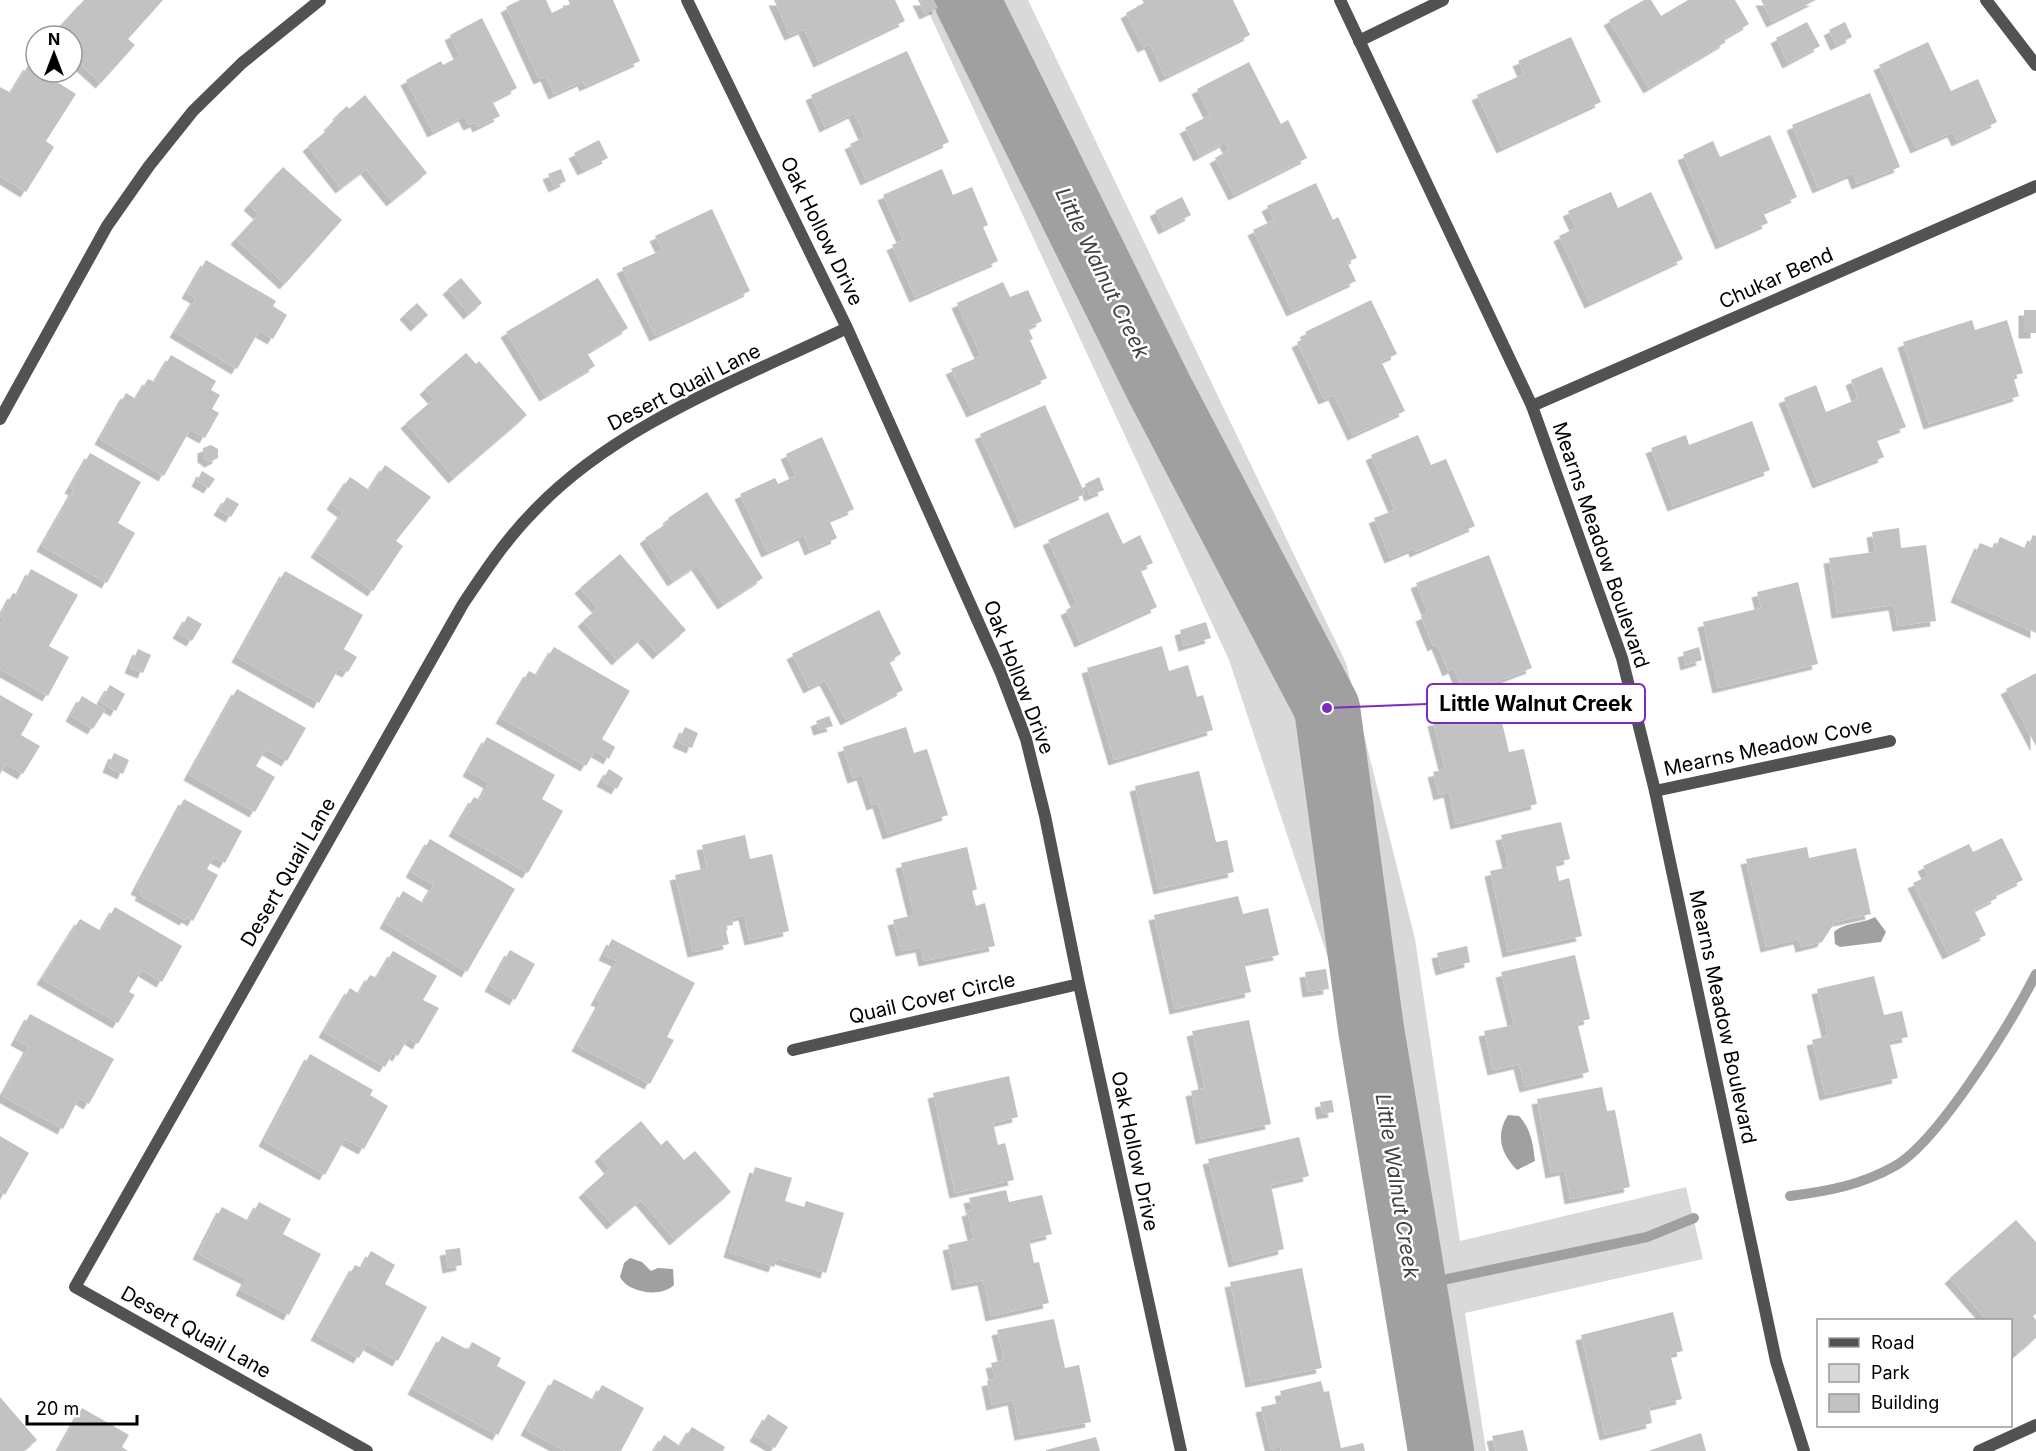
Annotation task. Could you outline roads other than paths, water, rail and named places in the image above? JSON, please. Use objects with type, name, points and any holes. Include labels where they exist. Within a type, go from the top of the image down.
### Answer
[{"type":"street","points":[[0,419],[107,226],[148,166],[193,111],[242,63],[320,0]]},
{"type":"street","name":"Oak Hollow Drive","points":[[687,0],[847,328],[1001,673],[1026,740],[1045,816],[1079,984],[1181,1451]]},
{"type":"street","name":"Mearns Meadow Boulevard","points":[[1340,0],[1532,406],[1622,658],[1655,791],[1776,1361],[1804,1451]]},
{"type":"street","points":[[1359,41],[1443,0]]},
{"type":"street","points":[[1986,0],[2036,65]]},
{"type":"street","name":"Chukar Bend","points":[[1532,406],[2036,186]]},
{"type":"street","name":"Desert Quail Lane","points":[[367,1451],[75,1287],[457,614],[504,545],[535,509],[610,447],[648,424],[847,328]]},
{"type":"street","name":"Mearns Meadow Cove","points":[[1655,791],[1890,741]]},
{"type":"street","name":"Quail Cover Circle","points":[[793,1050],[1079,984]]},
{"type":"street","points":[[1979,1451],[2036,1425]]},
{"type":"waterway","name":"Little Walnut Creek","points":[[967,0],[1159,388],[1327,708],[1371,1029],[1441,1451]]},
{"type":"waterway","points":[[1790,1196],[1857,1183],[1895,1166],[1913,1152],[1953,1107],[1992,1049],[2036,974]]},
{"type":"waterway","points":[[1414,1286],[1647,1237],[1694,1218]]},
{"type":"place","name":"Little Walnut Creek","points":[[1327,708]]}]
